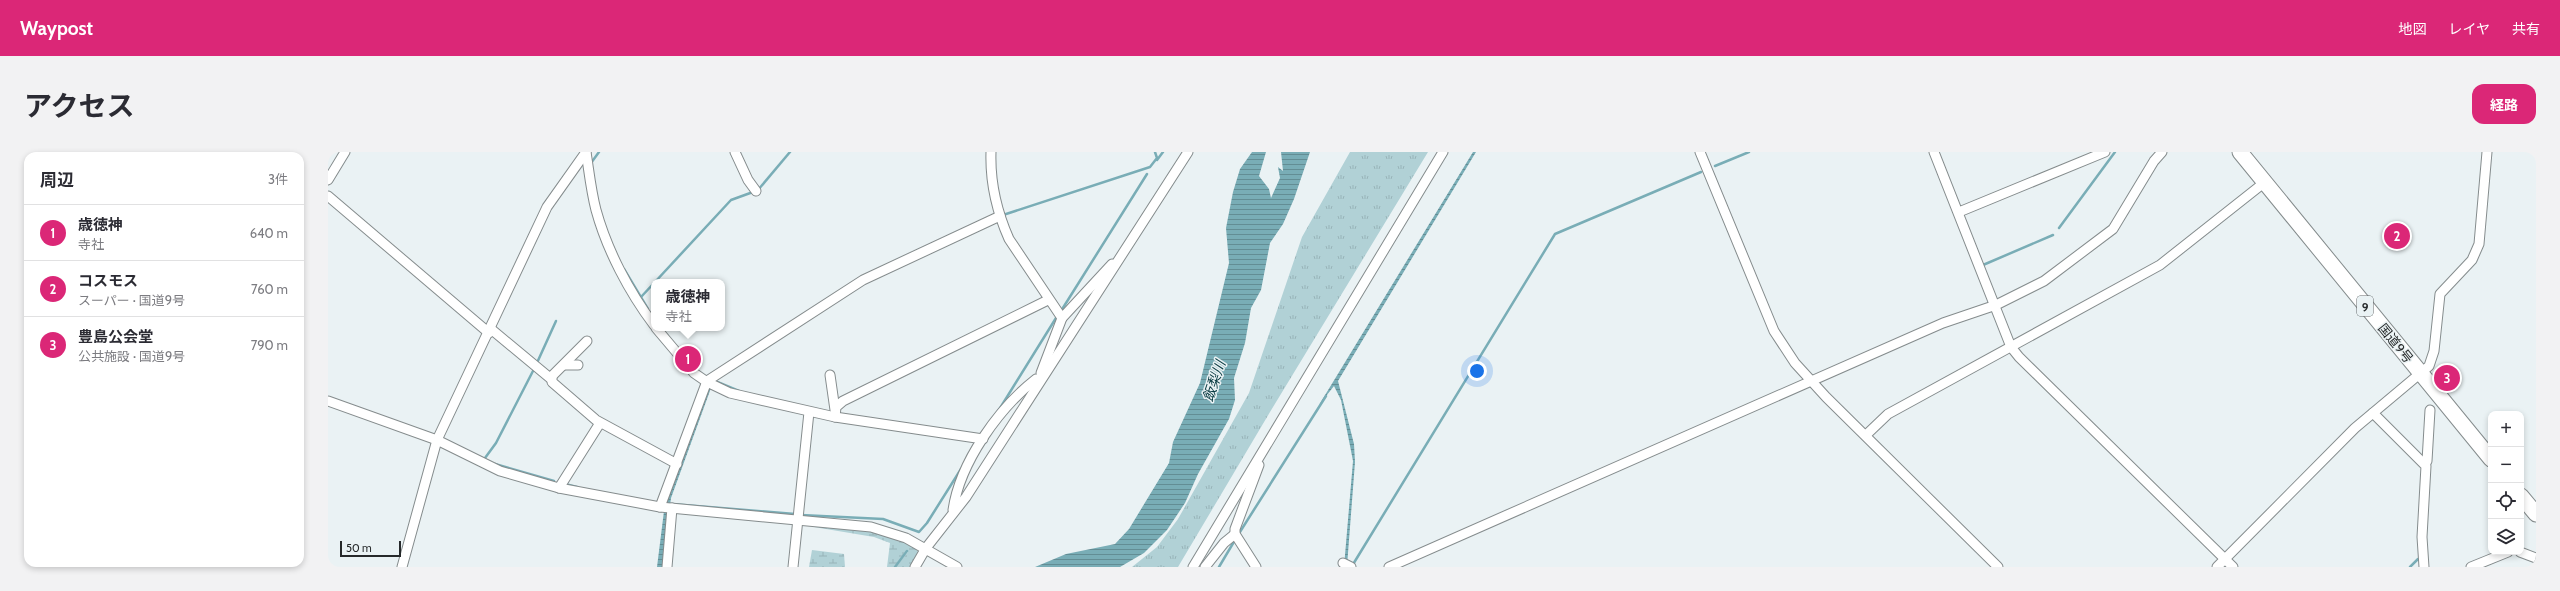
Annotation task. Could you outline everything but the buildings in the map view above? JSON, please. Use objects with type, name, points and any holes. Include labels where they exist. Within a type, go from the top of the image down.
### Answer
[{"type":"highway","name":"国道9号","points":[[2240,152],[2488,455]]},
{"type":"highway","points":[[2524,500],[2536,514]]},
{"type":"street","points":[[328,180],[345,152]]},
{"type":"street","points":[[586,152],[596,208],[612,252],[651,320]]},
{"type":"street","points":[[402,567],[437,440],[490,331],[519,261],[547,207],[586,152]]},
{"type":"street","points":[[736,152],[748,180],[756,192]]},
{"type":"street","points":[[990,152],[1000,216],[1009,239],[1048,300],[1062,318]]},
{"type":"street","points":[[953,511],[966,497],[1042,376],[1188,152]]},
{"type":"street","points":[[1193,567],[1443,152]]},
{"type":"street","points":[[1700,152],[1774,331],[1791,358],[1813,382],[1998,567]]},
{"type":"street","points":[[1934,152],[1996,305],[2011,347],[2024,362],[2233,567]]},
{"type":"street","points":[[1959,212],[2104,152]]},
{"type":"street","points":[[1389,567],[1813,382],[1944,323],[1996,305],[2044,281],[2112,229],[2120,220],[2154,161],[2162,152]]},
{"type":"street","points":[[2217,567],[2373,413],[2429,366],[2434,351],[2440,294],[2472,260],[2479,244],[2487,152]]},
{"type":"street","points":[[1866,435],[1888,414],[2160,265],[2265,182]]},
{"type":"street","points":[[328,196],[544,375],[552,378]]},
{"type":"street","points":[[667,567],[666,508],[677,464],[708,381],[863,280],[1000,216]]},
{"type":"street","points":[[1042,376],[1041,370],[1062,318],[1110,265],[1118,261]]},
{"type":"street","points":[[835,413],[843,402],[1048,300]]},
{"type":"street","points":[[658,331],[688,367],[708,381],[730,392],[809,412],[835,413],[983,439]]},
{"type":"street","points":[[552,378],[587,341]]},
{"type":"street","points":[[564,365],[578,365]]},
{"type":"street","points":[[830,375],[835,413]]},
{"type":"street","points":[[915,567],[930,550],[953,511],[970,460],[996,419],[1035,380],[1042,376]]},
{"type":"street","points":[[552,378],[552,382],[600,423],[677,464]]},
{"type":"street","points":[[328,401],[437,440],[500,471],[559,488],[666,508],[871,527],[896,533],[930,550],[957,567]]},
{"type":"street","points":[[2424,567],[2422,537],[2426,472],[2425,464],[2427,461],[2430,410]]},
{"type":"street","points":[[794,567],[809,412]]},
{"type":"street","points":[[2373,413],[2425,464]]},
{"type":"street","points":[[559,488],[600,423]]},
{"type":"street","points":[[1205,567],[1224,543],[1235,534],[1238,516],[1260,462],[1258,458]]},
{"type":"street","points":[[1235,534],[1256,567]]},
{"type":"street","points":[[2524,554],[2536,558]]},
{"type":"street","points":[[2471,567],[2501,555]]},
{"type":"green space","points":[[1350,152],[1428,152],[1178,567],[1132,567],[1157,547],[1178,519],[1249,393],[1302,237]]},
{"type":"green space","points":[[826,526],[873,532],[915,546],[918,552],[910,567],[896,567],[908,552],[907,550],[894,567],[887,567],[890,543],[874,537],[814,527]]},
{"type":"green space","points":[[812,550],[844,554],[845,567],[809,567]]},
{"type":"water","name":"飯梨川","points":[[1252,152],[1266,152],[1259,176],[1269,189],[1271,198],[1280,178],[1278,167],[1283,171],[1281,152],[1310,152],[1294,199],[1283,224],[1270,243],[1261,290],[1251,308],[1245,343],[1234,378],[1235,400],[1229,419],[1198,474],[1185,503],[1167,530],[1144,553],[1120,567],[1035,567],[1066,554],[1115,544],[1129,529],[1169,463],[1173,442],[1200,383],[1229,263],[1226,228],[1233,192],[1240,169]]},
{"type":"water","points":[[1473,152],[1476,152],[1338,381],[1354,444],[1355,462],[1347,566],[1344,567],[1353,461],[1341,400],[1334,386],[1319,405]]},
{"type":"water","points":[[708,387],[711,388],[671,498],[662,567],[657,567],[665,503]]},
{"type":"waterway","points":[[591,163],[599,152]]},
{"type":"waterway","points":[[758,190],[790,152]]},
{"type":"waterway","points":[[1003,215],[1150,167],[1157,158],[1155,152]]},
{"type":"waterway","points":[[1157,160],[1163,152]]},
{"type":"waterway","points":[[1715,166],[1749,152]]},
{"type":"waterway","points":[[2059,228],[2115,152]]},
{"type":"waterway","points":[[1352,566],[1555,234],[1701,172]]},
{"type":"waterway","points":[[1061,311],[1147,174]]},
{"type":"waterway","points":[[658,279],[731,200],[753,192]]},
{"type":"waterway","points":[[1983,265],[2053,235]]},
{"type":"waterway","points":[[624,269],[648,309]]},
{"type":"waterway","points":[[641,297],[651,286]]},
{"type":"waterway","points":[[997,413],[1056,318]]},
{"type":"waterway","points":[[536,365],[556,321]]},
{"type":"waterway","points":[[485,458],[496,443],[534,369]]},
{"type":"waterway","points":[[715,381],[739,391]]},
{"type":"waterway","points":[[1238,535],[1326,396]]},
{"type":"waterway","points":[[495,464],[554,481]]},
{"type":"waterway","points":[[801,515],[883,519],[919,532],[927,523],[961,469]]},
{"type":"waterway","points":[[565,484],[577,487]]},
{"type":"waterway","points":[[672,504],[795,514]]},
{"type":"waterway","points":[[1219,567],[1235,540]]},
{"type":"waterway","points":[[895,567],[907,551]]},
{"type":"waterway","points":[[2410,567],[2418,559]]},
{"type":"place","name":"コスモス","points":[[2397,236]]},
{"type":"place","name":"歳徳神","points":[[688,359]]},
{"type":"place","name":"豊島公会堂","points":[[2447,378]]}]
